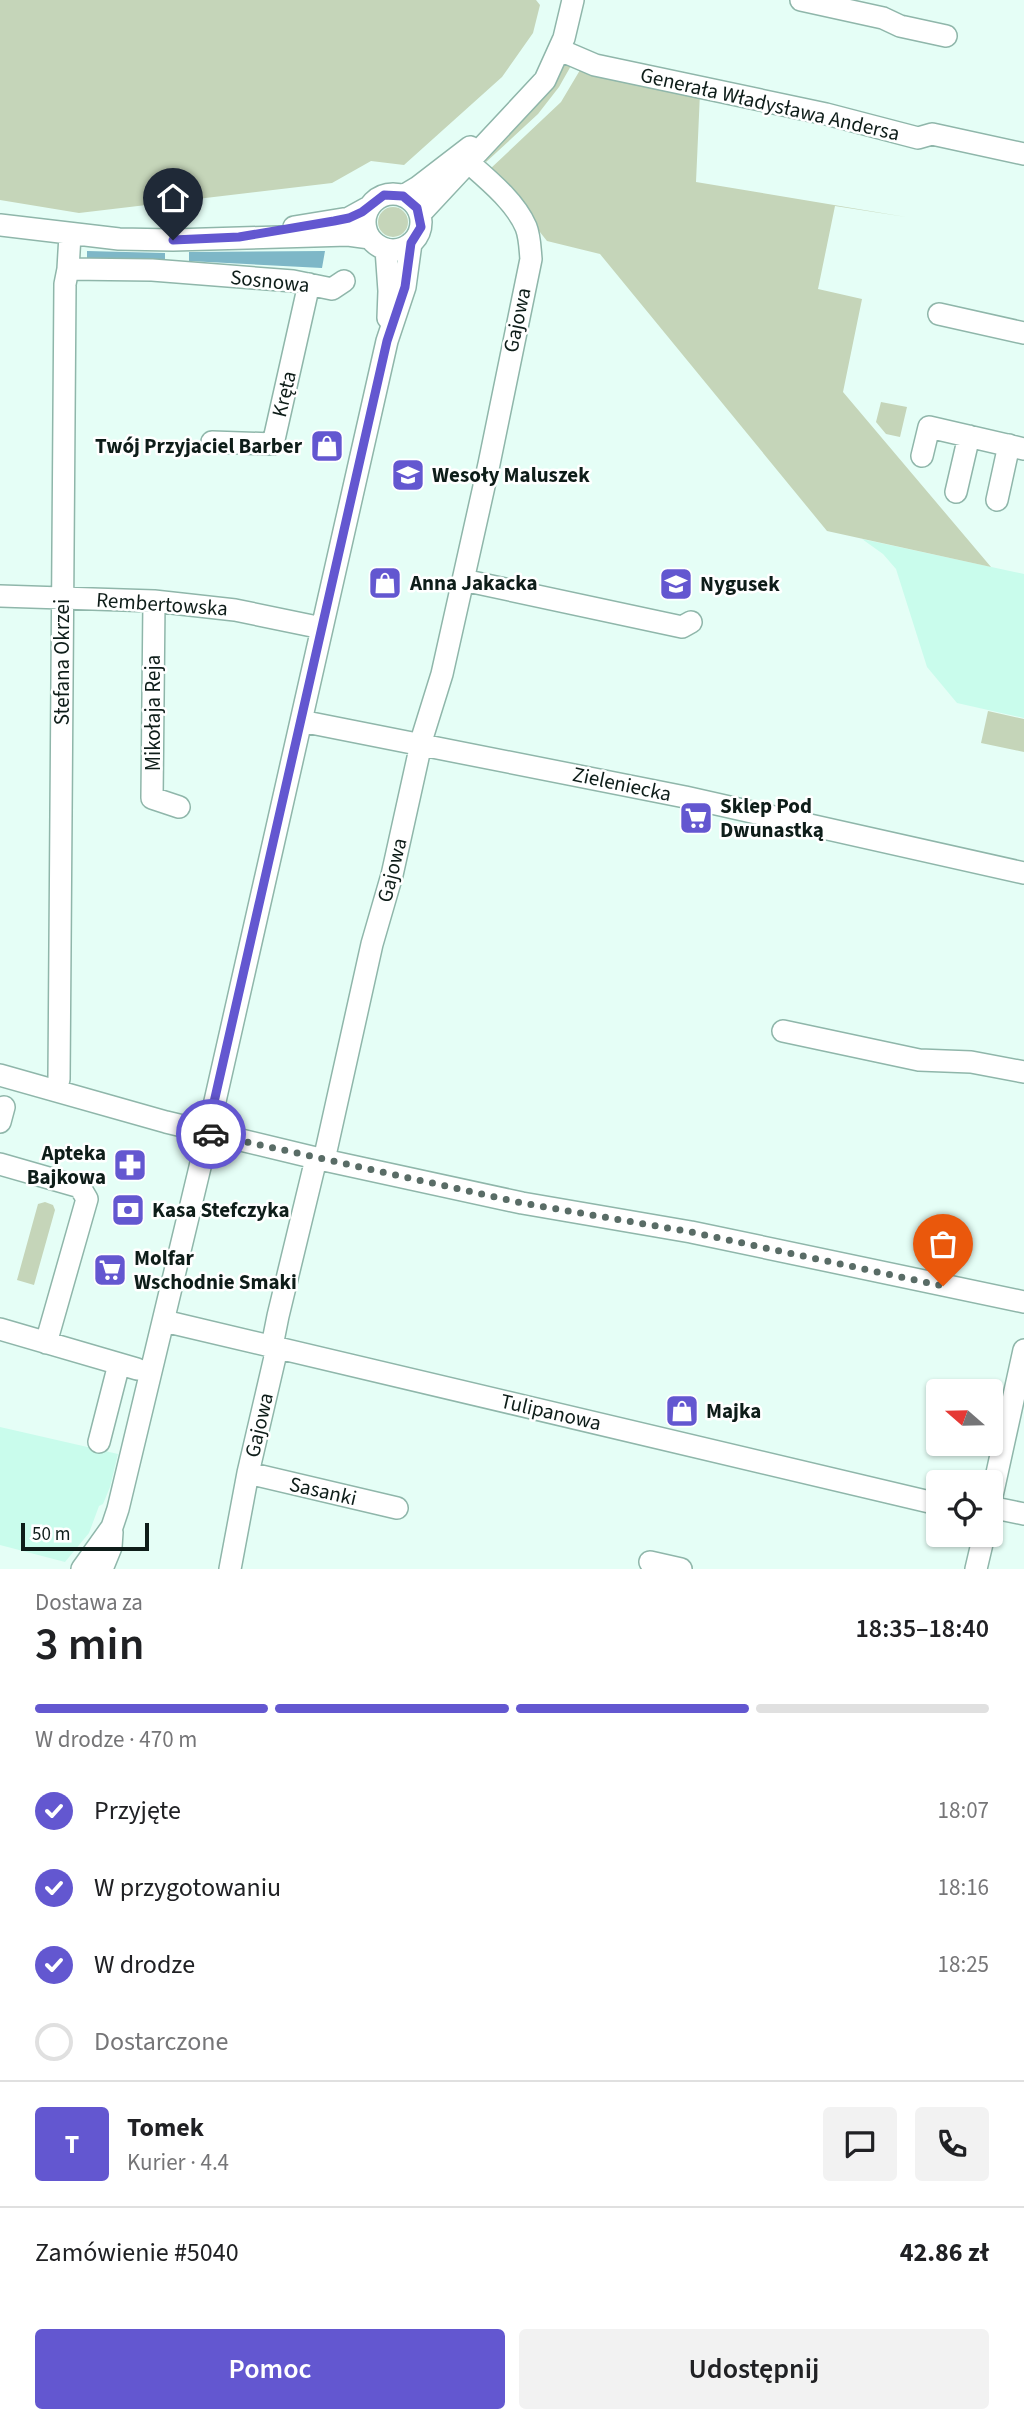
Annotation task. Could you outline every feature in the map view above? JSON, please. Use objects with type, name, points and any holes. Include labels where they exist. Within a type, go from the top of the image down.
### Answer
[{"type":"street","points":[[420,214],[464,159],[546,79],[560,50],[573,0]]},
{"type":"street","points":[[801,0],[883,18],[900,26],[946,36]]},
{"type":"street","name":"Generała Władysława Andersa","points":[[560,50],[595,65],[826,114],[918,138],[932,134],[1024,154]]},
{"type":"street","points":[[403,196],[464,159]]},
{"type":"street","name":"Gajowa","points":[[230,1569],[248,1473],[275,1357],[272,1346],[372,944],[392,875],[421,744],[442,674],[531,259],[527,228],[520,217],[504,197],[464,159]]},
{"type":"street","points":[[82,1569],[111,1527],[122,1495],[387,341],[405,287],[411,243],[421,227],[420,214],[414,203],[403,196],[384,195],[369,207],[365,219],[378,243],[389,291],[387,341]]},
{"type":"street","name":"Sosnowa","points":[[239,237],[349,218],[369,207]]},
{"type":"street","name":"Sosnowa","points":[[0,225],[119,239],[359,235],[378,243]]},
{"type":"street","name":"Stefana Okrzei","points":[[56,1090],[59,1079],[65,284],[70,235]]},
{"type":"street","points":[[378,243],[399,249],[411,243]]},
{"type":"street","name":"Sosnowa","points":[[68,269],[152,270],[309,284],[332,289],[344,281]]},
{"type":"street","name":"Kręta","points":[[212,442],[273,444],[309,284]]},
{"type":"street","points":[[939,314],[1024,332]]},
{"type":"street","points":[[922,456],[929,427],[1017,447],[997,500]]},
{"type":"street","points":[[956,492],[969,436]]},
{"type":"street","points":[[463,580],[682,627],[691,622]]},
{"type":"street","name":"Rembertowska","points":[[0,596],[153,601],[236,610],[322,628]]},
{"type":"street","name":"Mikołaja Reja","points":[[153,601],[152,798],[179,807]]},
{"type":"street","name":"Zieleniecka","points":[[301,721],[672,795],[1024,873]]},
{"type":"street","points":[[783,1031],[919,1060],[971,1062],[1024,1073]]},
{"type":"street","points":[[0,1074],[207,1133],[320,1159],[522,1203],[691,1232],[1024,1302]]},
{"type":"street","points":[[0,1164],[80,1187],[87,1199],[46,1343]]},
{"type":"street","name":"Tulipanowa","points":[[164,1321],[926,1501]]},
{"type":"street","points":[[0,1329],[128,1366],[99,1442]]},
{"type":"street","points":[[998,1470],[1024,1354]]},
{"type":"street","name":"Sasanki","points":[[248,1473],[397,1508]]},
{"type":"street","points":[[1003,1509],[1024,1514]]},
{"type":"street","points":[[102,1569],[111,1547],[111,1527]]},
{"type":"street","points":[[976,1569],[981,1547]]},
{"type":"street","points":[[650,1562],[681,1569]]},
{"type":"shaded area","points":[[0,0],[536,0],[540,5],[533,33],[502,77],[404,165],[371,161],[332,183],[79,213],[0,200]]},
{"type":"shaded area","points":[[586,60],[700,93],[696,182],[906,217],[835,206],[818,289],[862,299],[843,392],[991,567],[827,531],[600,254],[547,241],[490,169],[561,102]]},
{"type":"shaded area","points":[[565,62],[572,64],[559,87],[538,114],[485,163],[487,153],[543,97]]},
{"type":"shaded area","points":[[393,207],[404,211],[408,222],[404,233],[393,237],[382,233],[378,222],[382,211]]},
{"type":"shaded area","points":[[881,402],[907,407],[900,437],[886,434],[876,422]]},
{"type":"shaded area","points":[[862,539],[1024,574],[1024,718],[957,703],[927,667],[896,569],[883,554]]},
{"type":"shaded area","points":[[988,711],[1024,719],[1024,752],[981,743]]},
{"type":"shaded area","points":[[45,1202],[53,1205],[55,1210],[34,1285],[17,1280],[38,1204]]},
{"type":"shaded area","points":[[0,1427],[118,1454],[110,1487],[103,1504],[99,1506],[89,1533],[65,1562],[0,1545]]},
{"type":"water","points":[[87,251],[165,253],[165,260],[87,259]]},
{"type":"water","points":[[325,251],[322,268],[189,261],[189,252]]},
{"type":"way so far","points":[[211,1134],[522,1203],[691,1232],[943,1286]]},
{"type":"place","name":"Twój Przyjaciel Barber","points":[[327,446]]},
{"type":"place","name":"Wesoły Maluszek","points":[[408,475]]},
{"type":"place","name":"Anna Jakacka","points":[[385,583]]},
{"type":"place","name":"Nygusek","points":[[676,584]]},
{"type":"place","name":"Sklep Pod Dwunastką","points":[[696,818]]},
{"type":"place","name":"Apteka Bajkowa","points":[[130,1165]]},
{"type":"place","name":"Kasa Stefczyka","points":[[128,1210]]},
{"type":"place","name":"Molfar Wschodnie Smaki","points":[[110,1270]]},
{"type":"place","name":"Majka","points":[[682,1411]]},
{"type":"route","points":[[173,240],[239,237],[349,218],[362,212],[378,198],[390,194],[403,196],[414,203],[421,220],[421,227],[411,243],[405,287],[387,341],[207,1133],[211,1134]]}]
